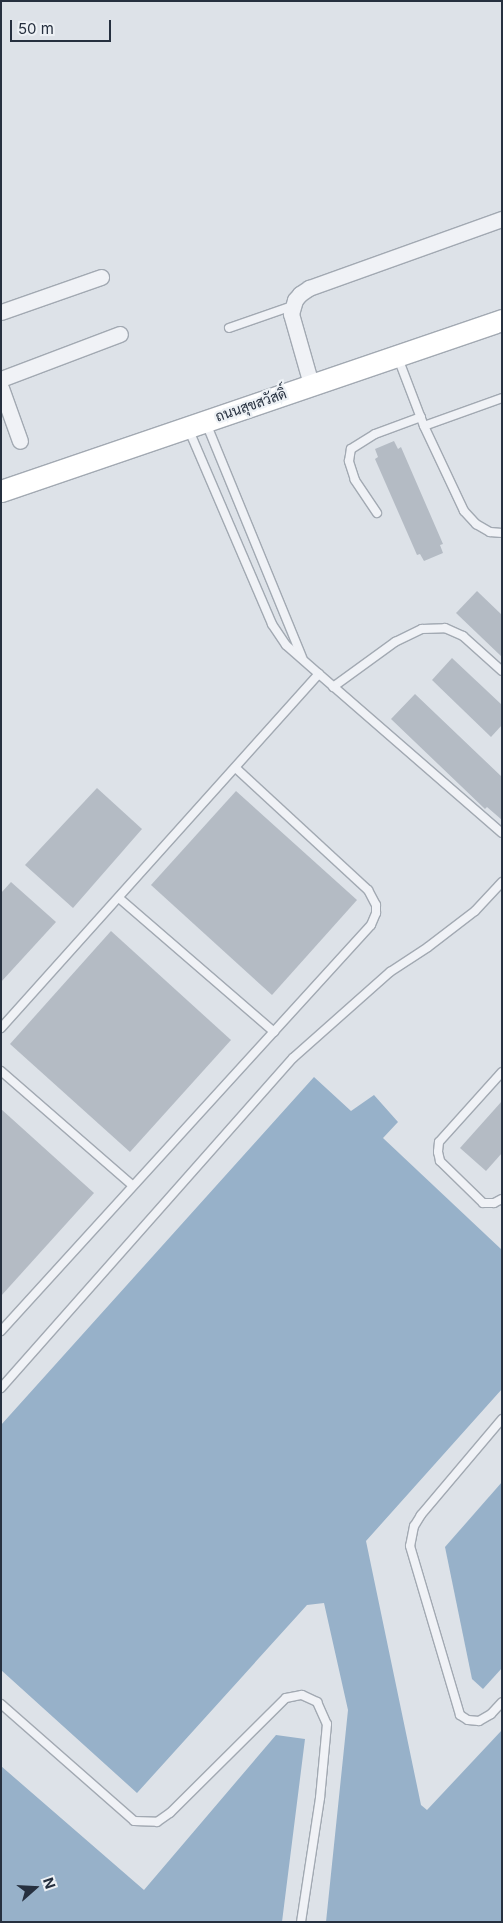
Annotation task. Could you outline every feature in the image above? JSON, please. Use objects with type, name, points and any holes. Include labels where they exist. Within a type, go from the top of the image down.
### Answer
[{"type":"main road","name":"ถนนสุขสวัสดิ์","points":[[1,492],[397,354],[502,320]]},
{"type":"street","points":[[311,384],[291,314],[292,306],[300,294],[309,288],[502,219]]},
{"type":"street","points":[[1,312],[101,277]]},
{"type":"street","points":[[1,379],[120,334]]},
{"type":"street","points":[[1,388],[20,441]]},
{"type":"lane","points":[[229,328],[292,306]]},
{"type":"lane","points":[[397,354],[424,426],[464,512],[476,524],[490,532],[502,533]]},
{"type":"lane","points":[[424,426],[502,398]]},
{"type":"lane","points":[[377,513],[355,480],[349,461],[351,448],[375,434],[421,417]]},
{"type":"lane","points":[[197,425],[302,656]]},
{"type":"lane","points":[[197,425],[272,624],[286,645],[302,656],[319,674],[502,834]]},
{"type":"lane","points":[[334,687],[395,642],[422,629],[445,628],[463,636],[502,671]]},
{"type":"lane","points":[[1,1028],[319,674]]},
{"type":"lane","points":[[1,1331],[371,925],[376,913],[376,904],[368,890],[236,768]]},
{"type":"lane","points":[[1,1388],[293,1058],[390,972],[428,947],[475,910],[502,882]]},
{"type":"lane","points":[[119,898],[274,1032]]},
{"type":"lane","points":[[1,1071],[132,1186]]},
{"type":"lane","points":[[502,1072],[439,1142],[438,1152],[440,1161],[483,1203],[494,1203],[502,1200]]},
{"type":"lane","points":[[502,1419],[421,1515],[414,1526],[410,1546],[460,1715],[468,1720],[479,1720],[492,1714],[502,1702]]},
{"type":"lane","points":[[1,1704],[134,1821],[156,1822],[170,1814],[286,1698],[302,1695],[316,1702],[326,1724],[320,1798],[301,1922]]},
{"type":"water","points":[[314,1077],[351,1111],[374,1095],[398,1122],[383,1138],[502,1250],[502,1389],[366,1541],[421,1805],[427,1810],[502,1730],[502,1922],[326,1922],[348,1710],[324,1603],[307,1605],[137,1793],[1,1670],[1,1425]]},
{"type":"water","points":[[502,1482],[502,1668],[483,1689],[472,1679],[445,1547]]},
{"type":"water","points":[[276,1735],[305,1739],[282,1922],[1,1922],[1,1766],[144,1890]]},
{"type":"building","points":[[394,441],[398,449],[401,447],[443,544],[440,545],[443,553],[424,561],[420,554],[417,555],[375,459],[378,457],[375,449]]},
{"type":"building","points":[[477,591],[502,615],[502,657],[456,613]]},
{"type":"building","points":[[452,658],[502,705],[502,725],[491,737],[432,680]]},
{"type":"building","points":[[415,694],[502,777],[502,820],[487,807],[485,809],[391,719]]},
{"type":"building","points":[[97,788],[142,829],[73,908],[25,865]]},
{"type":"building","points":[[236,791],[357,900],[272,995],[151,885]]},
{"type":"building","points":[[11,882],[56,922],[1,982],[1,893]]},
{"type":"building","points":[[111,931],[231,1040],[130,1152],[10,1044]]},
{"type":"building","points":[[502,1101],[502,1153],[486,1171],[460,1148]]},
{"type":"building","points":[[1,1109],[94,1193],[1,1296]]}]
